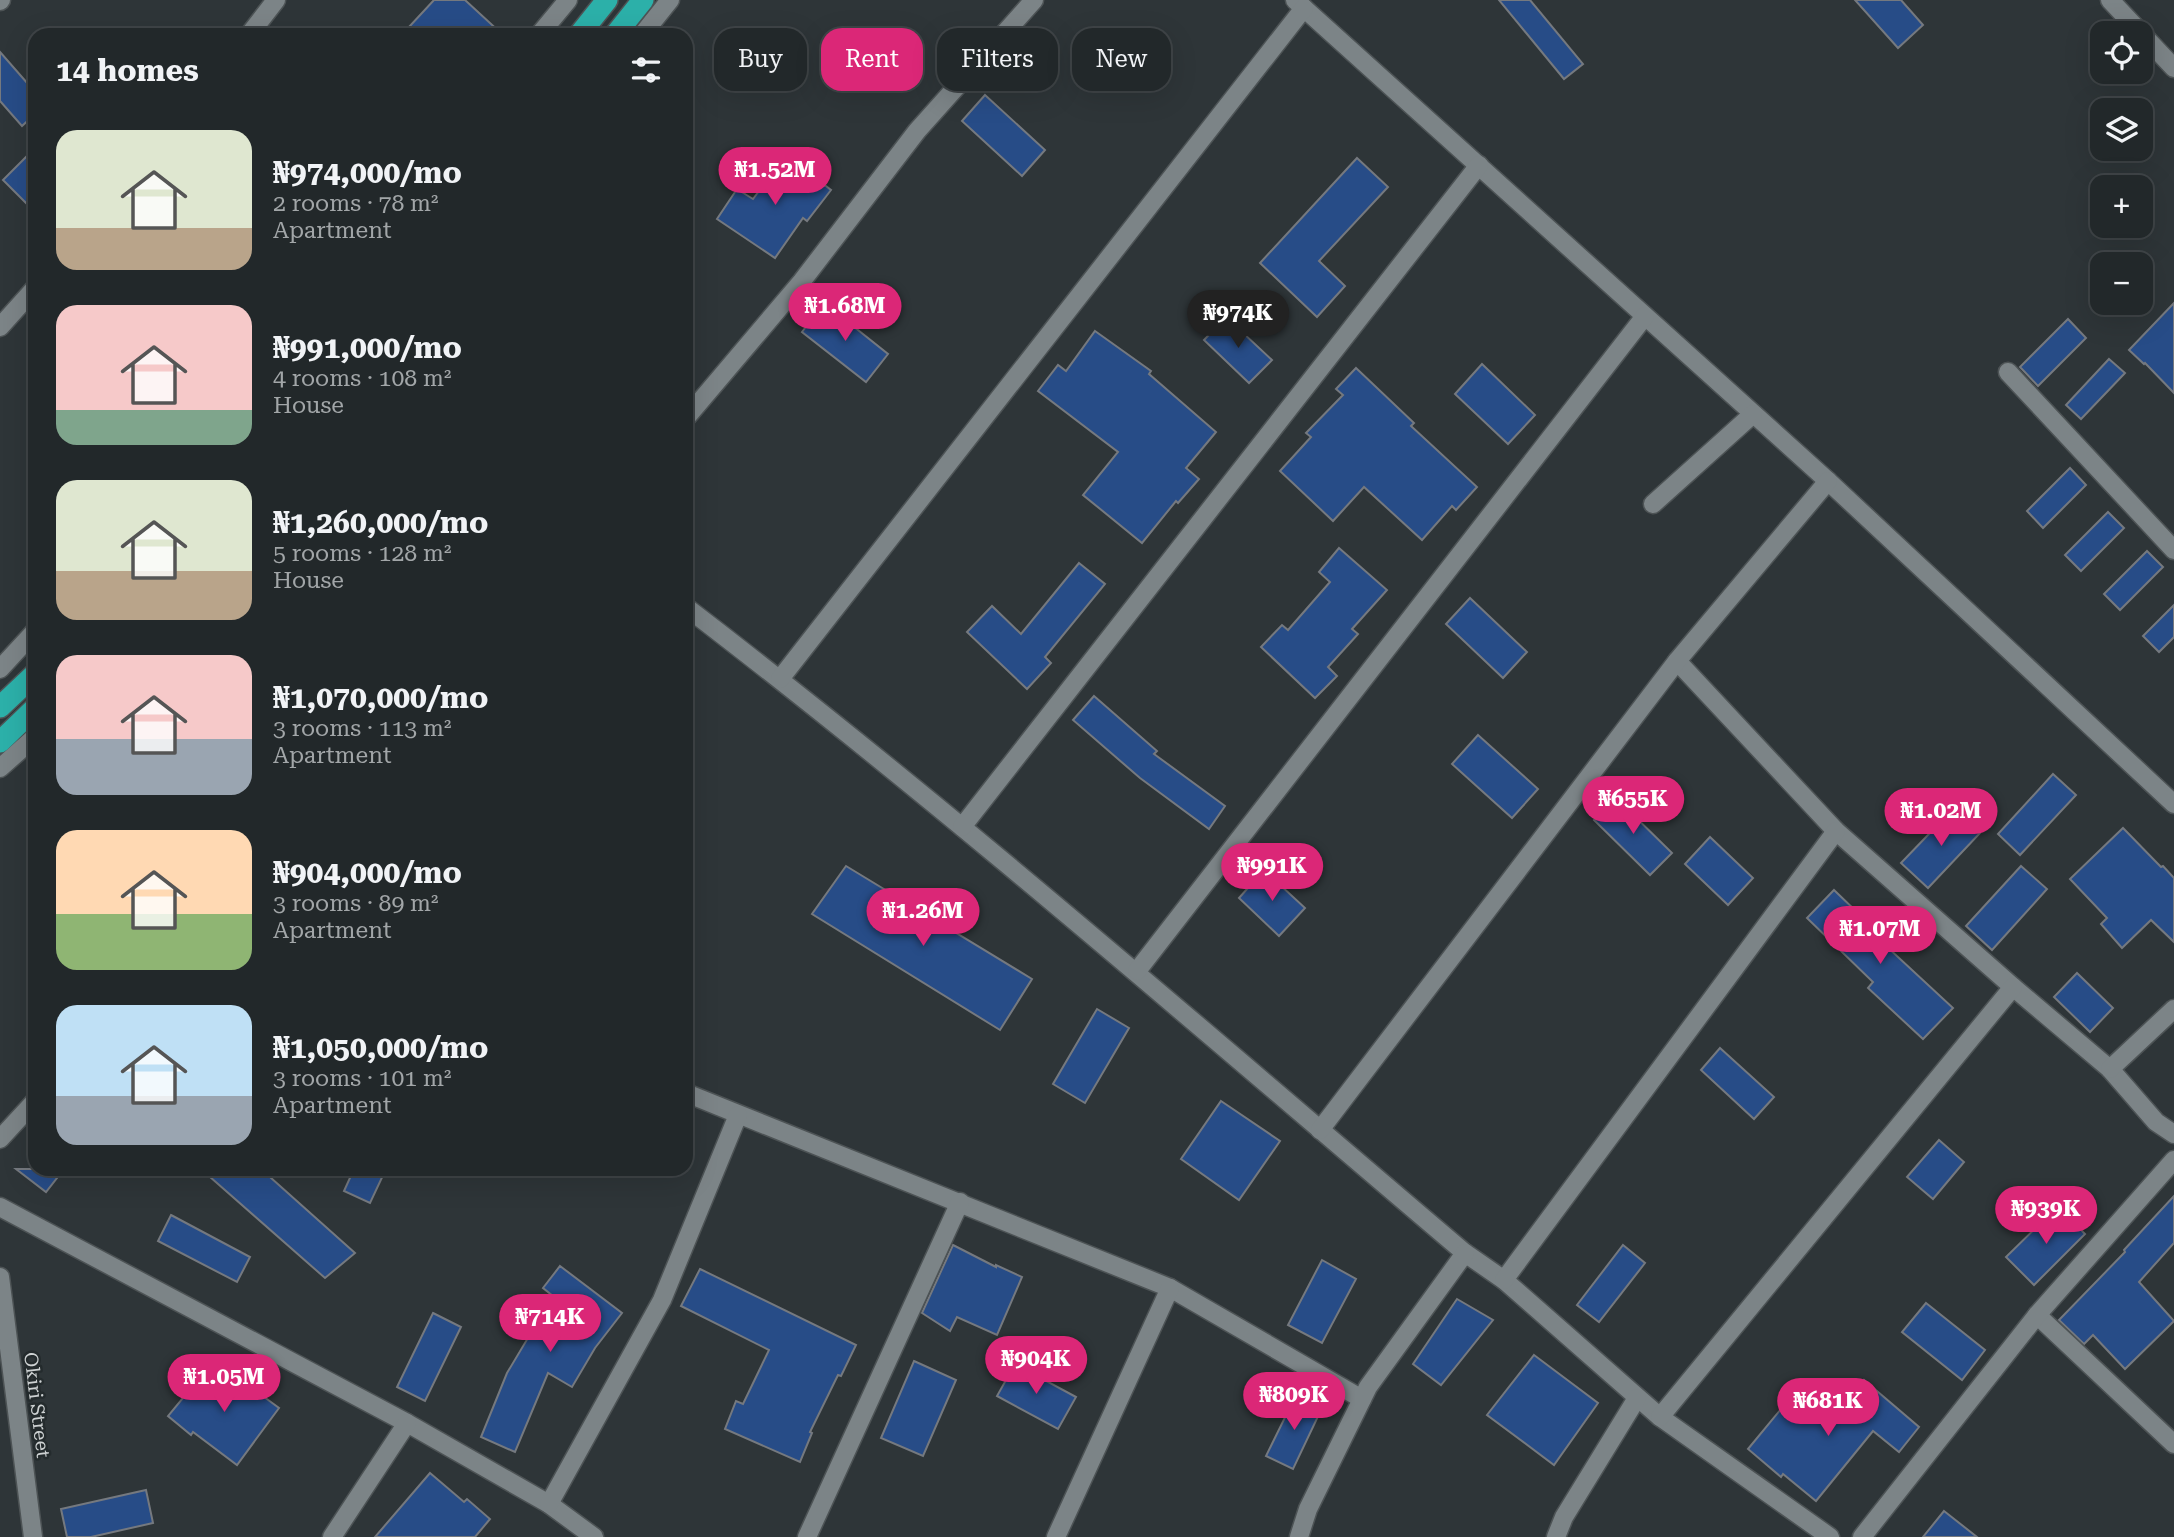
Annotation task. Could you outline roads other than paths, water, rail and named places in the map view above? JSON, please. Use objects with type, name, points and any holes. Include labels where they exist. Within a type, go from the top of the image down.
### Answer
[{"type":"highway","points":[[585,28],[607,0]]},
{"type":"highway","points":[[621,28],[643,0]]},
{"type":"highway","points":[[0,708],[28,681]]},
{"type":"highway","points":[[0,742],[28,715]]},
{"type":"street","points":[[254,28],[276,0]]},
{"type":"street","points":[[545,28],[568,0]]},
{"type":"street","points":[[648,28],[670,0]]},
{"type":"street","points":[[693,410],[802,281],[917,131],[1034,0]]},
{"type":"street","points":[[2110,0],[2174,68]]},
{"type":"street","points":[[780,679],[1300,4],[1828,481],[2174,804]]},
{"type":"street","points":[[962,827],[1479,165]]},
{"type":"street","points":[[0,327],[28,296]]},
{"type":"street","points":[[1137,971],[1645,316]]},
{"type":"street","points":[[2008,372],[2174,550]]},
{"type":"street","points":[[1653,504],[1753,414]]},
{"type":"street","points":[[1320,1130],[1677,661],[1828,481]]},
{"type":"street","points":[[693,612],[780,679],[1137,971],[1465,1253],[1504,1280],[1637,1398],[1830,1537]]},
{"type":"street","points":[[0,668],[28,638]]},
{"type":"street","points":[[1677,661],[1836,831],[2110,1069],[2156,1122],[2174,1134]]},
{"type":"street","points":[[0,768],[28,743]]},
{"type":"street","points":[[1504,1280],[1836,831]]},
{"type":"street","points":[[1661,1417],[2013,987]]},
{"type":"street","points":[[2110,1069],[2174,1009]]},
{"type":"street","points":[[693,1096],[1170,1288],[1362,1399]]},
{"type":"street","points":[[0,1139],[28,1109]]},
{"type":"street","points":[[549,1504],[662,1300],[738,1115]]},
{"type":"street","points":[[1862,1537],[2037,1315],[2174,1160]]},
{"type":"street","points":[[807,1537],[960,1202]]},
{"type":"street","points":[[0,1207],[407,1423],[549,1504],[594,1537]]},
{"type":"street","points":[[1298,1537],[1308,1509],[1368,1387],[1465,1253]]},
{"type":"street","name":"Okiri Street","points":[[0,1278],[33,1537]]},
{"type":"street","points":[[1056,1537],[1170,1288]]},
{"type":"street","points":[[2037,1315],[2174,1444]]},
{"type":"street","points":[[1556,1537],[1564,1517],[1637,1398]]},
{"type":"street","points":[[332,1537],[407,1423]]}]
